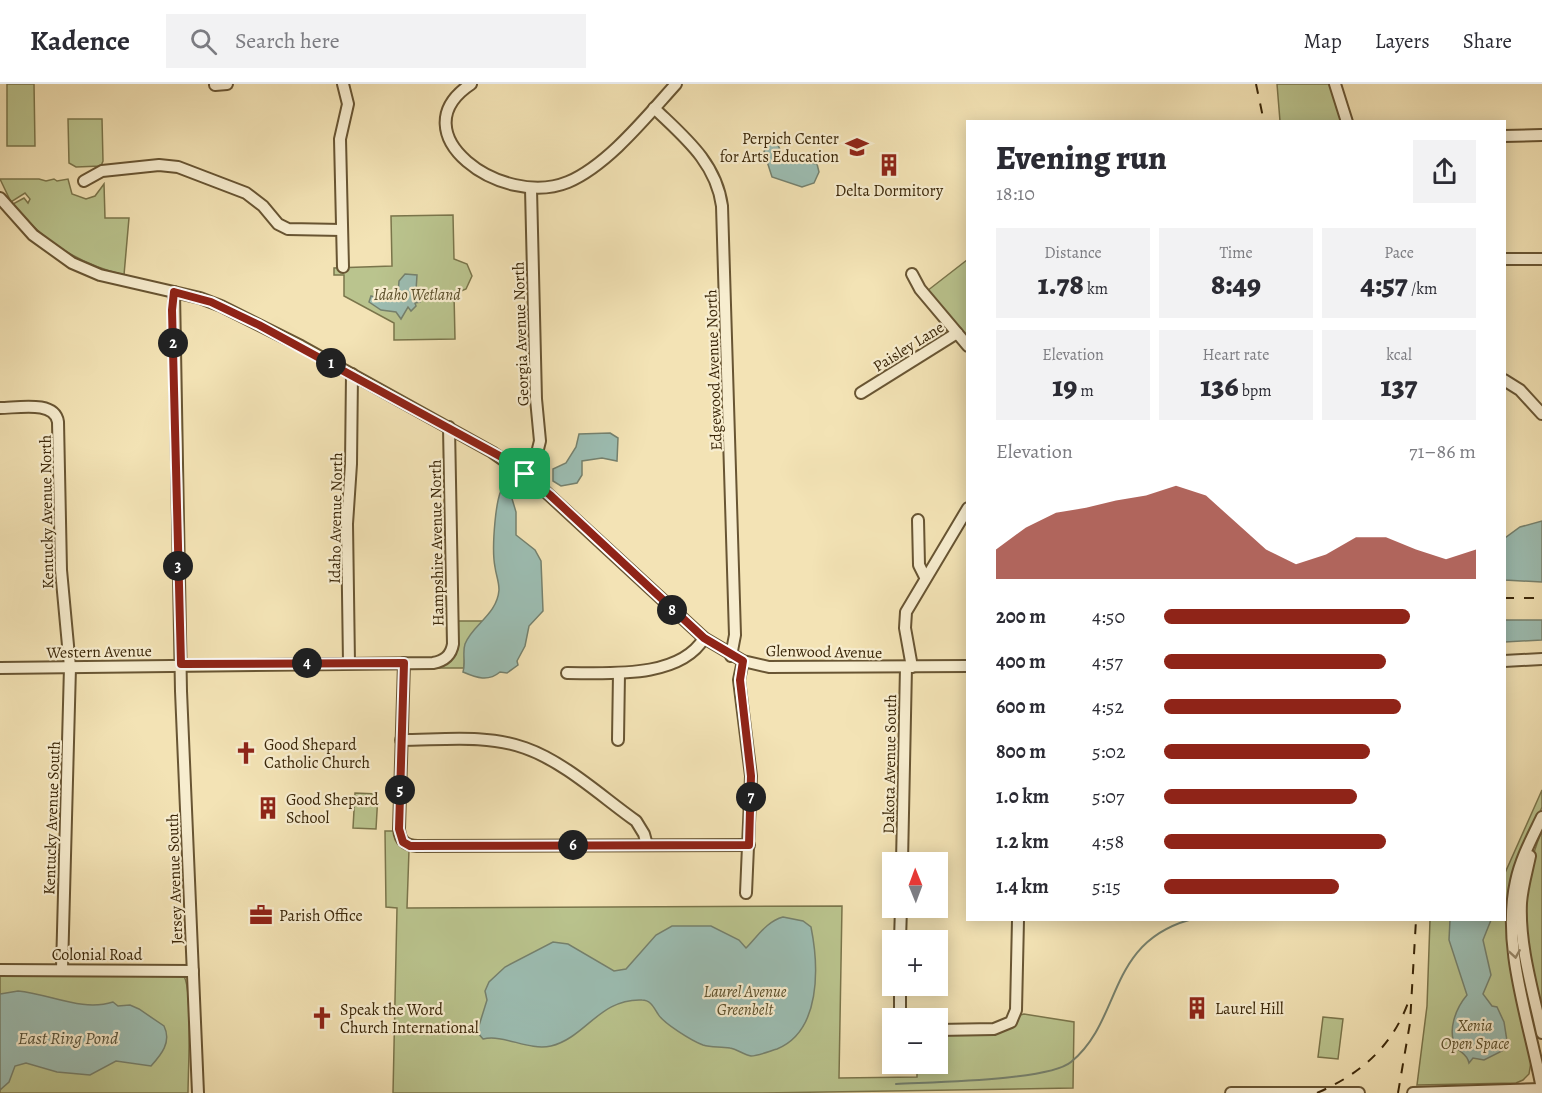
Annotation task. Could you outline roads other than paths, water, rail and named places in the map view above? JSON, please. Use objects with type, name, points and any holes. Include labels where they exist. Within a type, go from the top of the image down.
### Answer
[{"type":"street","points":[[215,85],[227,84]]},
{"type":"street","points":[[343,84],[348,104],[340,139],[343,267]]},
{"type":"street","points":[[471,84],[459,94],[450,110],[448,128],[453,146],[467,163],[487,176],[502,183],[531,189],[562,184],[588,170],[676,84]]},
{"type":"street","points":[[1335,84],[1346,120]]},
{"type":"street","name":"Edgewood Avenue North","points":[[654,108],[705,160],[717,181],[722,206],[735,636],[730,656]]},
{"type":"street","points":[[1506,136],[1542,135]]},
{"type":"street","points":[[84,182],[96,173],[107,170],[159,165],[178,167],[246,193],[263,206],[278,224],[288,230],[342,230]]},
{"type":"street","name":"Georgia Avenue North","points":[[525,474],[537,457],[540,441],[536,388],[531,189]]},
{"type":"street","name":"Glenwood Avenue","points":[[0,198],[5,214],[38,240],[82,268],[110,278],[174,292],[221,306],[449,427],[525,474],[704,638],[730,656],[743,661],[788,668],[966,666]]},
{"type":"street","points":[[1506,259],[1542,259]]},
{"type":"street","points":[[912,274],[920,289],[957,333]]},
{"type":"street","name":"Jersey Avenue South","points":[[174,292],[172,310],[181,664],[198,1093]]},
{"type":"street","name":"Paisley Lane","points":[[861,393],[957,333],[966,344]]},
{"type":"street","name":"Idaho Avenue North","points":[[349,663],[347,524],[351,464],[352,374]]},
{"type":"street","points":[[1506,381],[1520,390],[1542,414]]},
{"type":"street","name":"Kentucky Avenue North","points":[[0,408],[47,408],[55,412],[58,418],[62,584],[70,667]]},
{"type":"street","name":"Hampshire Avenue North","points":[[448,656],[453,644],[449,427]]},
{"type":"street","points":[[909,667],[904,619],[911,600],[966,511]]},
{"type":"street","points":[[918,520],[919,565],[925,577]]},
{"type":"street","points":[[567,673],[619,673],[677,662],[697,650],[704,638]]},
{"type":"street","name":"Western Avenue","points":[[0,668],[181,664],[433,663],[448,656]]},
{"type":"street","points":[[1506,661],[1542,659]]},
{"type":"street","points":[[743,661],[740,680],[751,776],[746,893]]},
{"type":"street","points":[[404,663],[399,829],[401,839],[406,844],[417,846],[749,845]]},
{"type":"street","name":"Kentucky Avenue South","points":[[62,969],[70,667]]},
{"type":"street","name":"Dakota Avenue South","points":[[902,852],[909,667]]},
{"type":"street","points":[[618,740],[619,673]]},
{"type":"street","points":[[401,740],[494,741],[526,748],[558,766],[636,822],[644,834],[646,845]]},
{"type":"street","points":[[1542,819],[1524,883],[1521,921],[1527,963],[1542,1033]]},
{"type":"street","points":[[1413,1093],[1542,1089],[1515,959],[1512,918],[1519,871],[1542,819]]},
{"type":"street","points":[[948,1030],[1000,1028],[1013,1019],[1016,1010],[1018,921]]},
{"type":"street","name":"Colonial Road","points":[[0,970],[193,971]]},
{"type":"street","points":[[1231,1093],[1359,1093]]},
{"type":"water","points":[[777,143],[784,158],[817,164],[819,172],[814,183],[802,187],[772,177],[764,152],[766,145]]},
{"type":"water","points":[[405,274],[417,275],[416,291],[421,295],[420,302],[415,303],[416,306],[411,311],[408,307],[401,319],[396,312],[381,310],[369,302],[371,296],[381,299],[398,294],[399,281]]},
{"type":"water","points":[[610,433],[618,438],[617,461],[602,458],[582,461],[582,475],[577,483],[561,486],[553,481],[553,469],[566,463],[576,447],[579,434]]},
{"type":"water","points":[[507,482],[516,512],[516,535],[535,550],[541,561],[543,611],[529,626],[525,646],[517,661],[518,665],[507,673],[500,672],[491,677],[482,678],[463,672],[464,647],[468,637],[489,613],[497,599],[499,587],[495,567],[495,522],[499,496]]},
{"type":"water","points":[[1542,521],[1542,582],[1506,580],[1506,537],[1520,527]]},
{"type":"water","points":[[1506,620],[1542,620],[1542,640],[1506,642]]},
{"type":"water","points":[[783,917],[803,921],[811,927],[815,978],[809,1013],[802,1028],[791,1040],[777,1049],[751,1056],[726,1047],[703,1045],[672,1027],[645,1000],[627,1001],[615,1005],[574,1035],[551,1046],[542,1047],[499,1039],[483,1039],[477,1032],[487,1000],[485,991],[489,982],[505,967],[553,942],[568,944],[614,971],[626,969],[656,935],[672,926],[711,926],[739,940],[746,948],[767,926]]},
{"type":"water","points":[[1450,921],[1491,921],[1483,940],[1491,975],[1483,994],[1492,1006],[1497,1007],[1504,1022],[1507,1041],[1502,1051],[1484,1060],[1473,1058],[1469,1063],[1454,1042],[1452,1028],[1454,1020],[1467,995],[1449,940]]},
{"type":"water","name":"East Ring Pond","points":[[18,991],[78,1004],[101,1005],[113,1002],[118,1006],[130,1005],[164,1026],[166,1043],[151,1066],[116,1061],[90,1075],[57,1072],[26,1063],[15,1066],[9,1082],[0,1090],[0,994]]},
{"type":"waterway","points":[[896,1084],[1014,1077],[1039,1073],[1071,1062],[1088,1045],[1129,964],[1143,946],[1162,931],[1187,921]]},
{"type":"railway","points":[[1256,84],[1264,120]]},
{"type":"railway","points":[[1506,598],[1542,598]]},
{"type":"railway","points":[[1398,1093],[1410,1023],[1416,921]]},
{"type":"railway","points":[[1317,1093],[1333,1086],[1372,1058],[1393,1033],[1408,1003]]},
{"type":"place","name":"Perpich Center for Arts Education","points":[[857,147]]},
{"type":"place","name":"Delta Dormitory","points":[[889,165]]},
{"type":"place","name":"Good Shepard Catholic Church","points":[[246,753]]},
{"type":"place","name":"Good Shepard School","points":[[268,808]]},
{"type":"place","name":"Parish Office","points":[[261,915]]},
{"type":"place","name":"Laurel Hill","points":[[1197,1008]]},
{"type":"place","name":"Speak the Word Church International","points":[[322,1018]]},
{"type":"park label","name":"Idaho Wetland","points":[[417,294]]},
{"type":"park label","name":"Laurel Avenue Greenbelt","points":[[745,1000]]},
{"type":"park label","name":"Xenia Open Space","points":[[1475,1034]]}]
